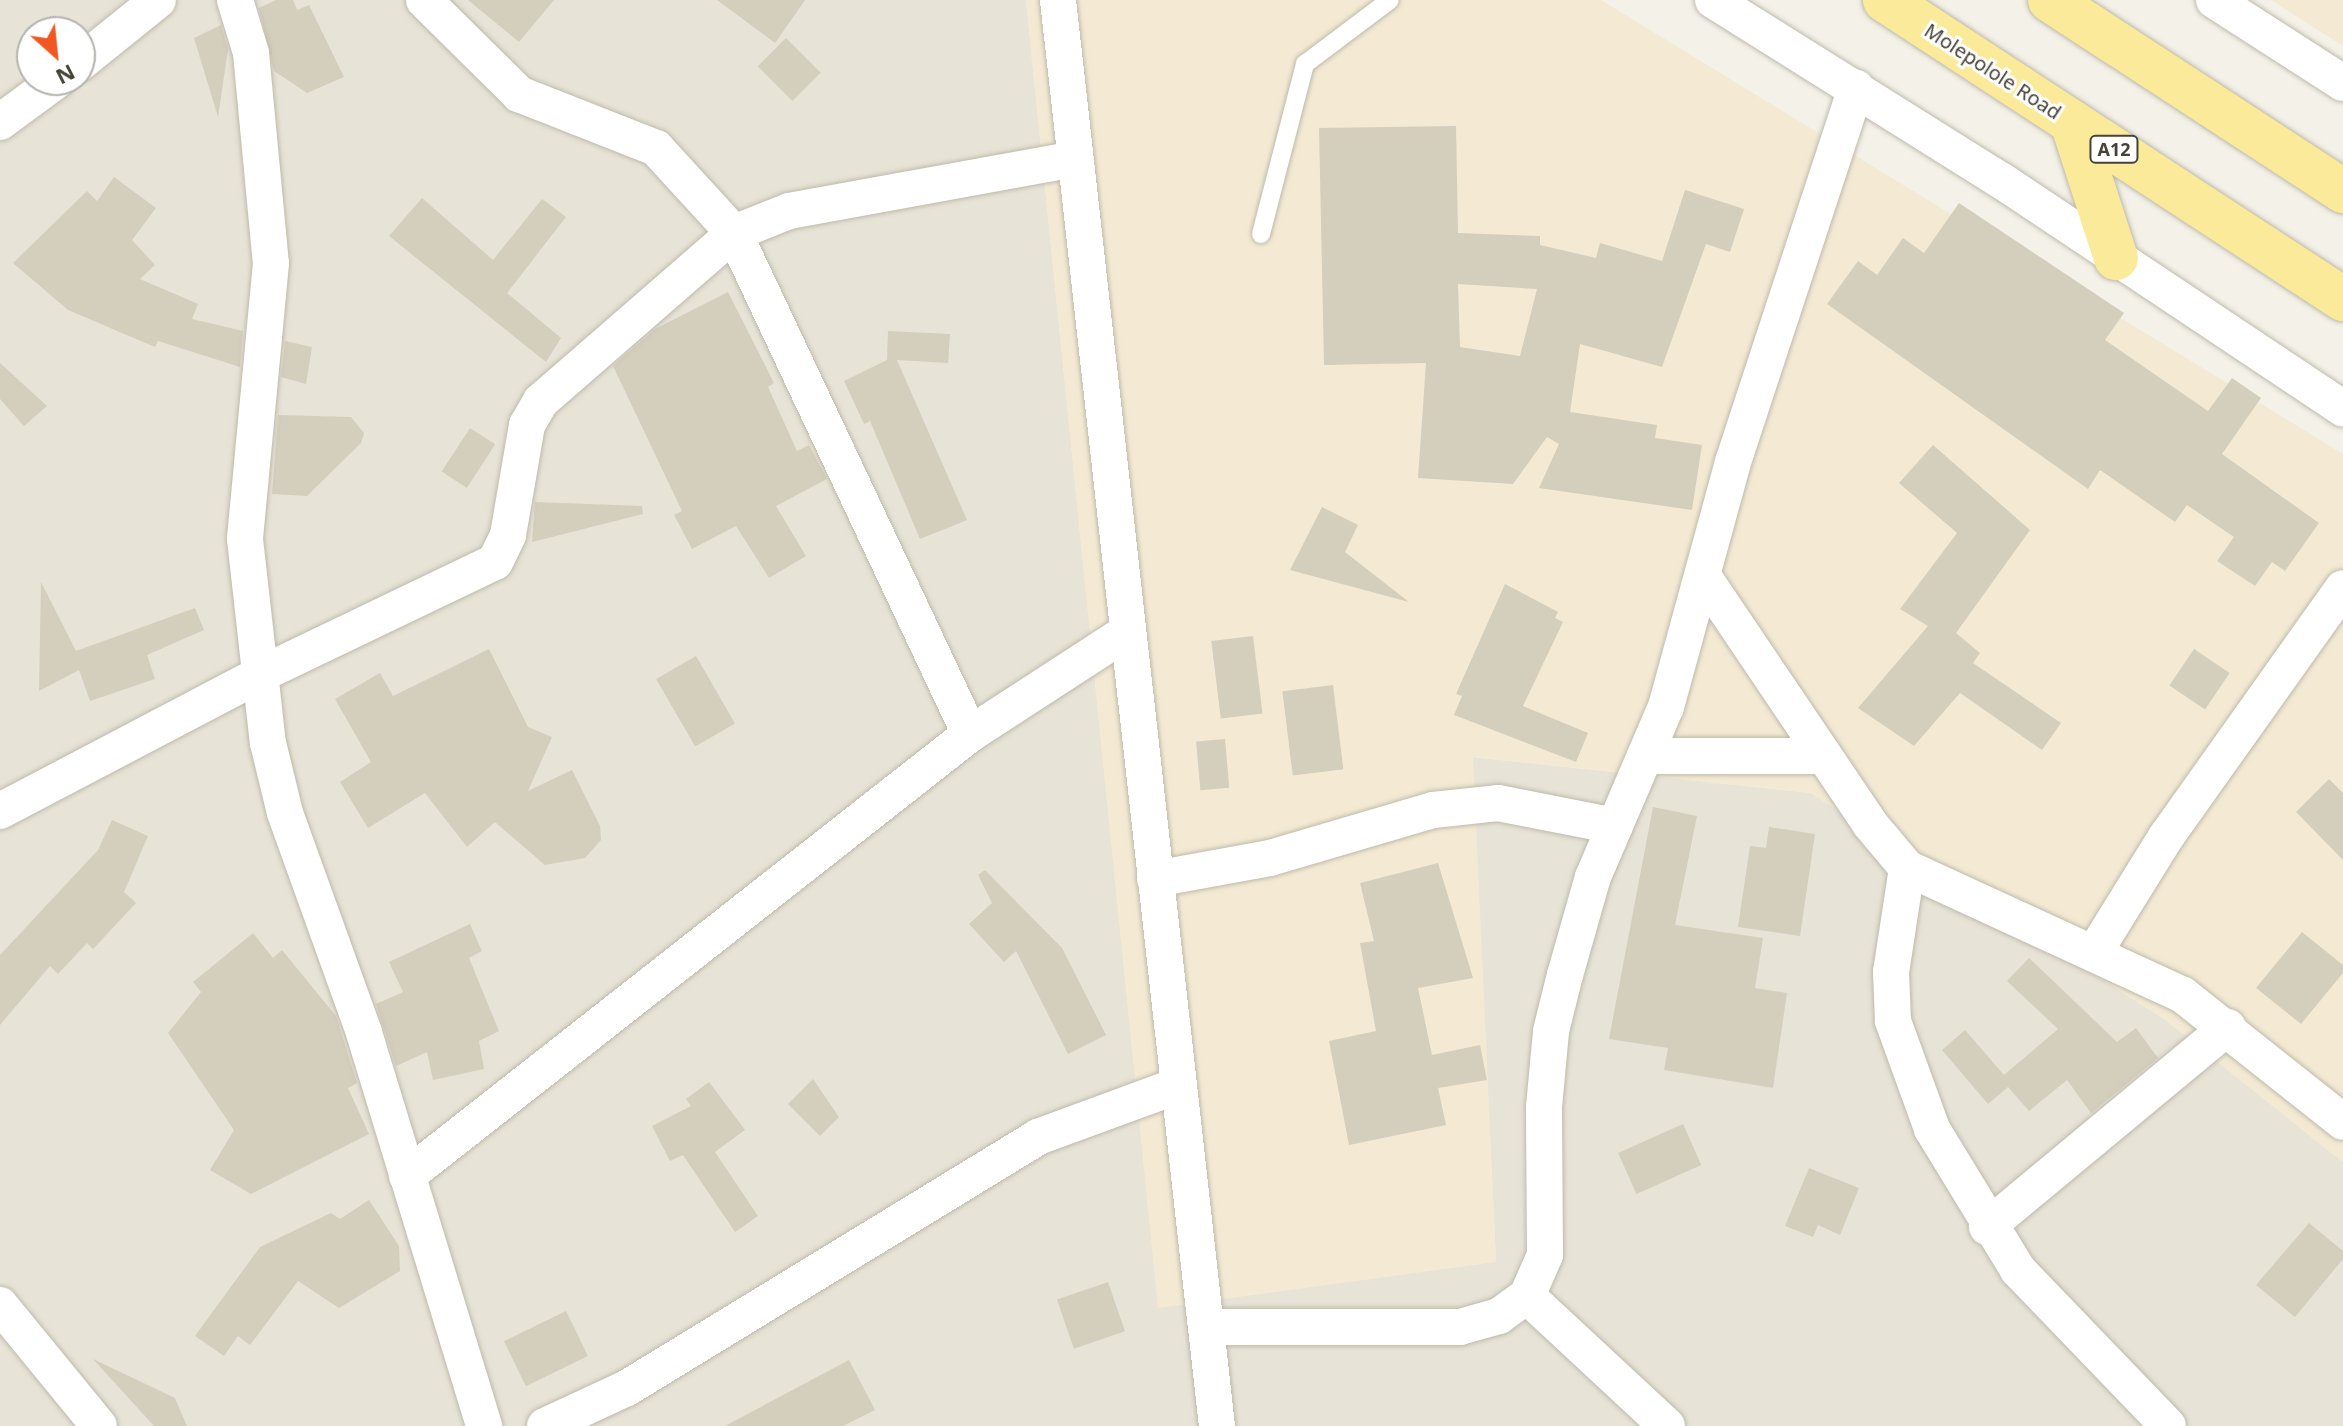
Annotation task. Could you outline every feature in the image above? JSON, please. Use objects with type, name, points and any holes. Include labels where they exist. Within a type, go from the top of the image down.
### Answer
[{"type":"main road","name":"Molepolole Road","points":[[1885,0],[2343,299]]},
{"type":"main road","points":[[2050,0],[2343,191]]},
{"type":"main road","points":[[2072,122],[2116,258]]},
{"type":"street","points":[[96,50],[158,0]]},
{"type":"street","points":[[235,0],[251,53],[271,263],[269,321],[246,483],[261,674],[285,813],[407,1176],[484,1426]]},
{"type":"street","points":[[424,0],[519,94],[656,148],[734,233],[970,734]]},
{"type":"street","points":[[1058,0],[1217,1426]]},
{"type":"street","points":[[1713,0],[1856,88],[2343,408]]},
{"type":"street","points":[[2214,0],[2343,83]]},
{"type":"street","points":[[1206,1327],[1460,1327],[1499,1316],[1527,1296],[1545,1255],[1551,1031],[1593,877],[1645,756],[1705,579],[1733,462],[1856,88]]},
{"type":"street","points":[[0,122],[35,96]]},
{"type":"street","points":[[0,811],[261,674],[495,562],[508,535],[527,425],[541,401],[734,233],[789,211],[1074,159]]},
{"type":"street","points":[[1705,579],[1824,756],[1907,868],[2183,995],[2228,1027],[2343,1122]]},
{"type":"street","points":[[2094,953],[2166,837],[2343,588]]},
{"type":"street","points":[[407,1176],[970,734],[1127,632]]},
{"type":"street","points":[[1645,756],[1824,756]]},
{"type":"street","points":[[1155,879],[1270,858],[1433,810],[1498,803],[1615,826]]},
{"type":"street","points":[[1907,868],[1891,972],[1893,1021],[1932,1129],[1987,1227],[2056,1314],[2168,1426]]},
{"type":"street","points":[[1987,1227],[2228,1027]]},
{"type":"street","points":[[545,1426],[668,1364],[1038,1137],[1179,1085]]},
{"type":"street","points":[[1527,1296],[1667,1426]]},
{"type":"street","points":[[0,1305],[99,1426]]},
{"type":"lane","points":[[1261,234],[1305,64],[1390,0]]},
{"type":"shaded area","points":[[0,0],[1026,0],[1159,1307],[1496,1261],[1472,757],[1811,793],[2164,1019],[2343,1162],[2343,1426],[0,1426]]},
{"type":"shaded area","points":[[1026,0],[1601,0],[2343,454],[2343,1162],[2164,1019],[1811,793],[1473,757],[1496,1262],[1158,1308]]},
{"type":"shaded area","points":[[2271,0],[2343,0],[2343,46]]},
{"type":"building","points":[[276,0],[293,0],[297,10],[309,5],[344,77],[307,93],[274,71],[259,8]]},
{"type":"building","points":[[468,0],[554,0],[519,42]]},
{"type":"building","points":[[717,0],[805,0],[775,43]]},
{"type":"building","points":[[221,25],[228,49],[218,117],[194,38]]},
{"type":"building","points":[[786,38],[821,73],[792,101],[758,66]]},
{"type":"building","points":[[1456,126],[1458,233],[1540,236],[1540,245],[1596,258],[1600,243],[1662,261],[1685,190],[1744,209],[1730,252],[1706,244],[1662,367],[1580,344],[1570,412],[1657,425],[1655,438],[1702,445],[1692,510],[1539,488],[1559,444],[1547,437],[1513,484],[1418,478],[1426,363],[1324,365],[1319,128]],"holes":[[[1458,284],[1537,289],[1520,356],[1460,347]]]},
{"type":"building","points":[[114,177],[156,208],[132,240],[155,265],[140,279],[198,304],[192,319],[243,331],[240,367],[158,341],[155,347],[68,310],[13,263],[87,191],[97,201]]},
{"type":"building","points":[[422,198],[493,260],[542,199],[566,217],[507,293],[561,338],[546,362],[389,236]]},
{"type":"building","points":[[1959,203],[2124,313],[2105,340],[2208,411],[2232,378],[2261,398],[2222,454],[2319,523],[2285,571],[2272,562],[2255,586],[2217,561],[2234,537],[2187,505],[2175,522],[2100,470],[2088,489],[1827,304],[1858,261],[1877,275],[1903,238],[1924,253]]},
{"type":"building","points":[[728,292],[774,383],[768,387],[797,451],[809,445],[827,479],[776,506],[806,556],[769,578],[736,526],[692,549],[674,515],[682,511],[613,366],[655,329]]},
{"type":"building","points":[[888,331],[950,334],[948,363],[897,360],[967,520],[920,539],[870,421],[864,424],[844,381],[887,360]]},
{"type":"building","points":[[285,341],[312,347],[306,384],[281,377]]},
{"type":"building","points":[[0,363],[47,406],[24,426],[0,399]]},
{"type":"building","points":[[278,415],[351,417],[364,433],[361,443],[307,496],[272,494]]},
{"type":"building","points":[[470,428],[495,444],[467,488],[442,472]]},
{"type":"building","points":[[1933,445],[2030,530],[1956,633],[1980,653],[1973,663],[2061,723],[2042,750],[1960,693],[1914,746],[1858,708],[1928,626],[1900,609],[1957,533],[1899,483]]},
{"type":"building","points":[[535,502],[642,506],[643,514],[532,542]]},
{"type":"building","points":[[1322,507],[1358,525],[1345,552],[1409,602],[1290,570]]},
{"type":"building","points":[[41,582],[76,651],[195,608],[204,630],[147,655],[155,679],[90,701],[79,670],[39,691]]},
{"type":"building","points":[[1505,584],[1558,612],[1555,618],[1563,622],[1523,706],[1588,733],[1576,762],[1454,715],[1462,696],[1456,694]]},
{"type":"building","points":[[1253,636],[1263,713],[1221,719],[1211,641]]},
{"type":"building","points":[[489,649],[528,727],[552,737],[528,791],[572,770],[600,826],[601,840],[585,858],[545,865],[495,822],[467,847],[425,793],[368,828],[340,782],[371,762],[335,699],[380,673],[393,696]]},
{"type":"building","points":[[2194,649],[2230,673],[2205,710],[2169,685]]},
{"type":"building","points":[[696,656],[735,724],[695,747],[656,679]]},
{"type":"building","points":[[1333,685],[1343,769],[1293,776],[1282,691]]},
{"type":"building","points":[[1225,739],[1229,788],[1200,790],[1196,742]]},
{"type":"building","points":[[2329,779],[2343,793],[2343,860],[2296,812]]},
{"type":"building","points":[[1653,807],[1697,816],[1675,925],[1763,938],[1755,988],[1787,993],[1773,1088],[1664,1070],[1668,1048],[1609,1039]]},
{"type":"building","points":[[112,820],[148,836],[124,892],[136,903],[93,949],[87,943],[58,974],[50,966],[0,1025],[0,955],[98,850]]},
{"type":"building","points":[[1769,827],[1815,834],[1800,936],[1738,927],[1750,846],[1766,848]]},
{"type":"building","points":[[1438,863],[1473,978],[1418,988],[1432,1055],[1480,1045],[1487,1080],[1438,1088],[1446,1125],[1349,1145],[1329,1041],[1376,1031],[1360,943],[1374,941],[1360,883]]},
{"type":"building","points":[[985,870],[1062,948],[1106,1035],[1068,1054],[1016,951],[1004,962],[969,924],[992,903],[978,875]]},
{"type":"building","points":[[470,924],[482,951],[469,958],[499,1031],[479,1041],[484,1069],[433,1080],[427,1052],[396,1066],[376,1004],[403,992],[389,962]]},
{"type":"building","points":[[2302,932],[2343,965],[2343,973],[2301,1024],[2256,988]]},
{"type":"building","points":[[253,933],[273,958],[282,950],[336,1016],[357,1083],[348,1088],[369,1134],[251,1194],[210,1170],[234,1130],[168,1033],[201,992],[193,982]]},
{"type":"building","points":[[2029,958],[2117,1042],[2136,1028],[2158,1058],[2091,1113],[2067,1080],[2029,1111],[2008,1087],[1988,1104],[1942,1050],[1965,1030],[2004,1075],[2058,1029],[2007,981]]},
{"type":"building","points":[[813,1079],[839,1117],[820,1136],[788,1104]]},
{"type":"building","points":[[709,1082],[745,1130],[715,1152],[758,1216],[735,1232],[683,1155],[670,1161],[652,1126],[691,1106],[686,1099]]},
{"type":"building","points":[[1683,1124],[1701,1165],[1636,1194],[1618,1153]]},
{"type":"building","points":[[1809,1168],[1859,1188],[1840,1235],[1818,1225],[1813,1237],[1785,1226]]},
{"type":"building","points":[[369,1200],[399,1246],[400,1271],[339,1308],[298,1281],[250,1345],[238,1336],[224,1356],[195,1336],[260,1247],[331,1213],[340,1219]]},
{"type":"building","points":[[2309,1223],[2343,1251],[2343,1259],[2295,1317],[2256,1285]]},
{"type":"building","points":[[1108,1282],[1125,1331],[1074,1349],[1057,1300]]},
{"type":"building","points":[[566,1311],[588,1356],[526,1386],[504,1341]]},
{"type":"building","points":[[93,1359],[175,1398],[187,1426],[154,1426]]},
{"type":"building","points":[[849,1360],[875,1410],[843,1426],[725,1426]]}]
